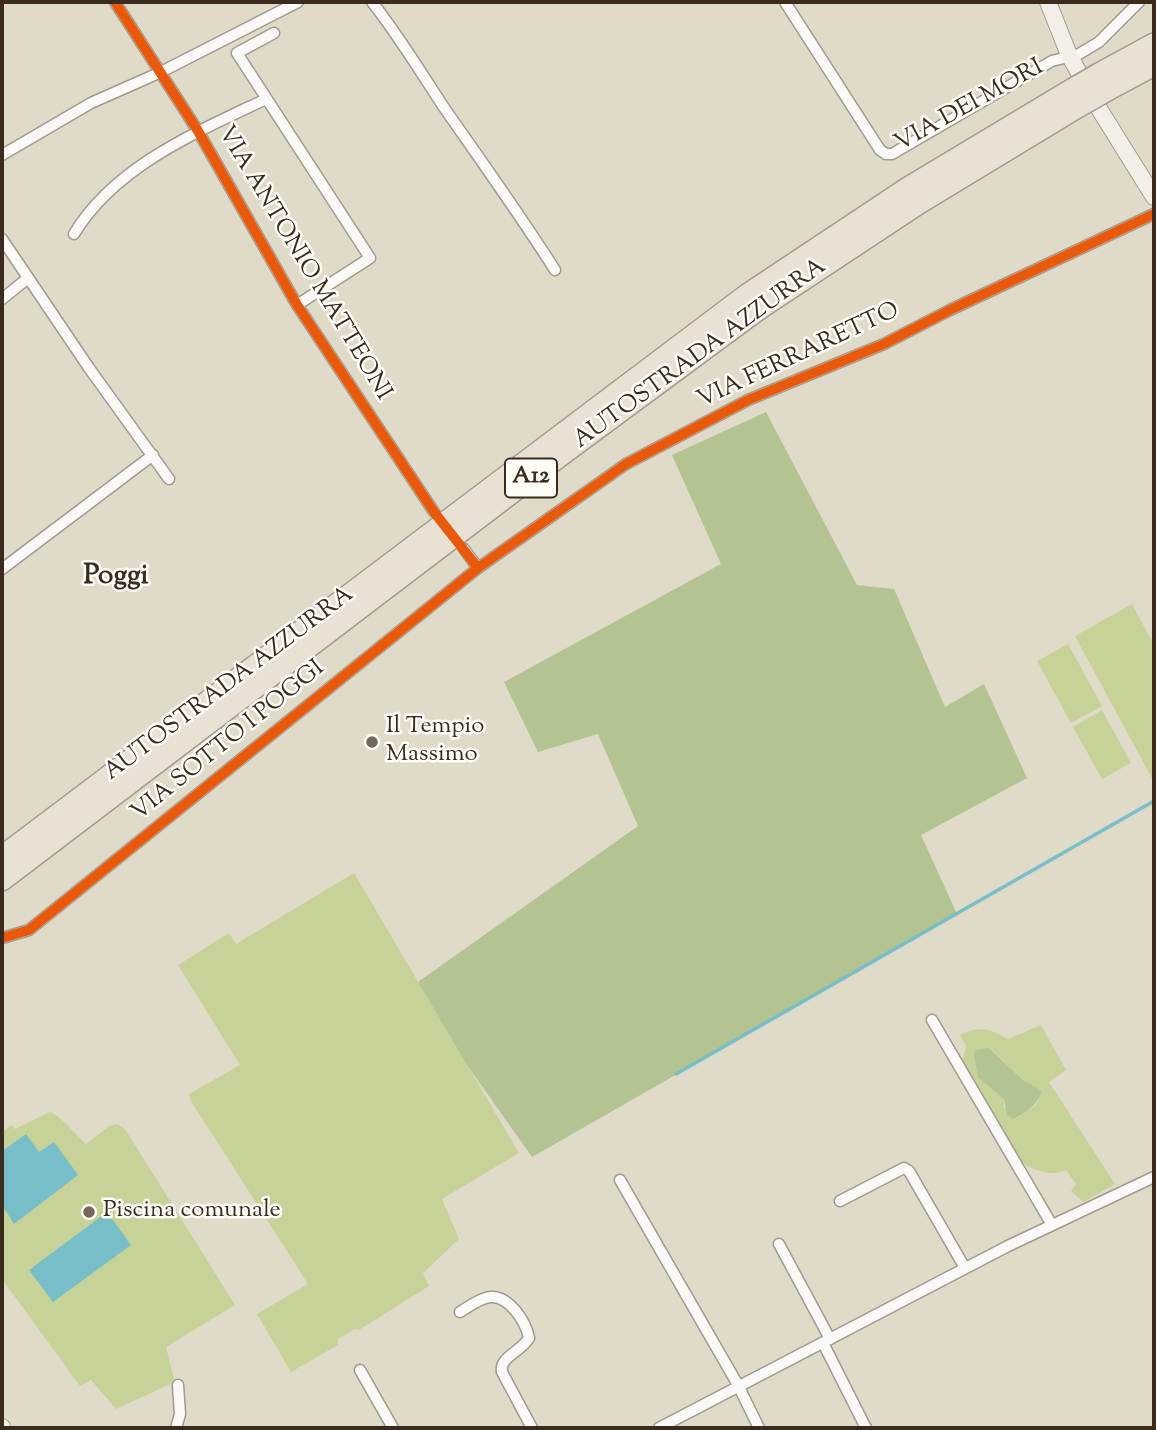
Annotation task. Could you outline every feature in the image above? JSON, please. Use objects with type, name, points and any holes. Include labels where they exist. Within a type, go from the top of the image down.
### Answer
[{"type":"highway","name":"AUTOSTRADA AZZURRA","points":[[2,857],[747,296],[908,188],[1104,82],[1154,44]]},
{"type":"highway","name":"AUTOSTRADA AZZURRA","points":[[1104,82],[1154,65]]},
{"type":"highway","name":"AUTOSTRADA AZZURRA","points":[[2,880],[757,310],[1076,97]]},
{"type":"main road","points":[[1048,2],[1069,55],[1154,197]]},
{"type":"street","name":"VIA ANTONIO MATTEONI","points":[[115,2],[198,131],[297,305],[433,512]]},
{"type":"street","points":[[2,155],[91,103],[161,72],[298,2]]},
{"type":"street","points":[[372,2],[504,191],[555,270]]},
{"type":"street","name":"VIA DEI MORI","points":[[785,2],[880,150],[886,154],[892,154],[1052,61],[1069,55]]},
{"type":"street","points":[[1069,55],[1079,54],[1099,43],[1139,2]]},
{"type":"street","points":[[274,33],[237,53],[370,258],[297,305]]},
{"type":"street","points":[[74,234],[84,217],[108,193],[151,159],[198,131],[266,99]]},
{"type":"street","name":"VIA FERRARETTO","points":[[478,568],[626,464],[650,451],[748,400],[884,344],[962,304],[1154,214]]},
{"type":"street","points":[[2,239],[169,479]]},
{"type":"street","points":[[2,299],[28,278]]},
{"type":"street","points":[[2,569],[153,455]]},
{"type":"street","points":[[464,549],[478,568]]},
{"type":"street","name":"VIA SOTTO I POGGI","points":[[2,938],[29,930],[478,568]]},
{"type":"street","points":[[932,1020],[1052,1225]]},
{"type":"street","points":[[840,1201],[904,1168],[909,1171],[965,1268]]},
{"type":"street","points":[[659,1428],[965,1268],[1154,1177]]},
{"type":"street","points":[[620,1180],[738,1385],[759,1428]]},
{"type":"street","points":[[779,1244],[866,1428]]},
{"type":"street","points":[[460,1312],[487,1297],[499,1298],[510,1305],[527,1327],[529,1338],[524,1348],[502,1361],[500,1365],[532,1428]]},
{"type":"street","points":[[360,1370],[394,1428]]},
{"type":"street","points":[[176,1428],[180,1414],[178,1385]]},
{"type":"green space","points":[[766,412],[857,585],[894,589],[945,707],[984,684],[1027,778],[921,835],[957,914],[532,1157],[467,1065],[418,982],[638,826],[598,734],[538,752],[504,682],[721,564],[672,455]]},
{"type":"green space","points":[[1132,604],[1154,645],[1154,782],[1075,636]]},
{"type":"green space","points":[[1068,644],[1102,706],[1071,723],[1037,661]]},
{"type":"green space","points":[[1102,710],[1131,763],[1102,779],[1073,727]]},
{"type":"green space","points":[[354,873],[519,1153],[442,1199],[459,1239],[423,1273],[429,1286],[359,1330],[355,1329],[338,1339],[338,1345],[291,1372],[257,1314],[308,1284],[191,1101],[189,1094],[240,1065],[178,965],[229,933],[236,944]]},
{"type":"green space","points":[[1041,1025],[1066,1070],[1049,1082],[1115,1184],[1083,1202],[1071,1191],[1076,1184],[1066,1170],[1044,1172],[1023,1163],[962,1063],[966,1046],[960,1035],[973,1030],[984,1030],[1008,1039]],"holes":[[[990,1048],[1024,1081],[1042,1092],[1036,1105],[1017,1118],[1004,1107],[1004,1099],[978,1078],[979,1050]]]},
{"type":"green space","points":[[989,1048],[1024,1081],[1042,1092],[1030,1108],[1013,1119],[1007,1115],[1004,1099],[978,1078],[974,1054],[976,1050]]},
{"type":"green space","name":"Piscina comunale","points":[[50,1112],[65,1122],[86,1144],[109,1126],[117,1124],[125,1129],[235,1305],[166,1347],[175,1382],[116,1409],[91,1380],[80,1386],[2,1279],[2,1132],[12,1125],[15,1129]]},
{"type":"water","points":[[26,1134],[39,1152],[54,1142],[78,1175],[14,1224],[2,1205],[2,1151]]},
{"type":"water","points":[[107,1212],[131,1245],[53,1302],[29,1270]]},
{"type":"waterway","points":[[676,1074],[1154,801]]},
{"type":"cycle path","points":[[115,2],[198,131],[297,305],[434,512],[478,568]]},
{"type":"cycle path","points":[[2,938],[29,930],[478,568],[626,464],[748,400],[884,344],[1154,214]]},
{"type":"place","name":"Il Tempio Massimo","points":[[372,742]]},
{"type":"place","name":"Piscina comunale","points":[[89,1212]]},
{"type":"district","name":"Poggi","points":[[116,578]]}]
